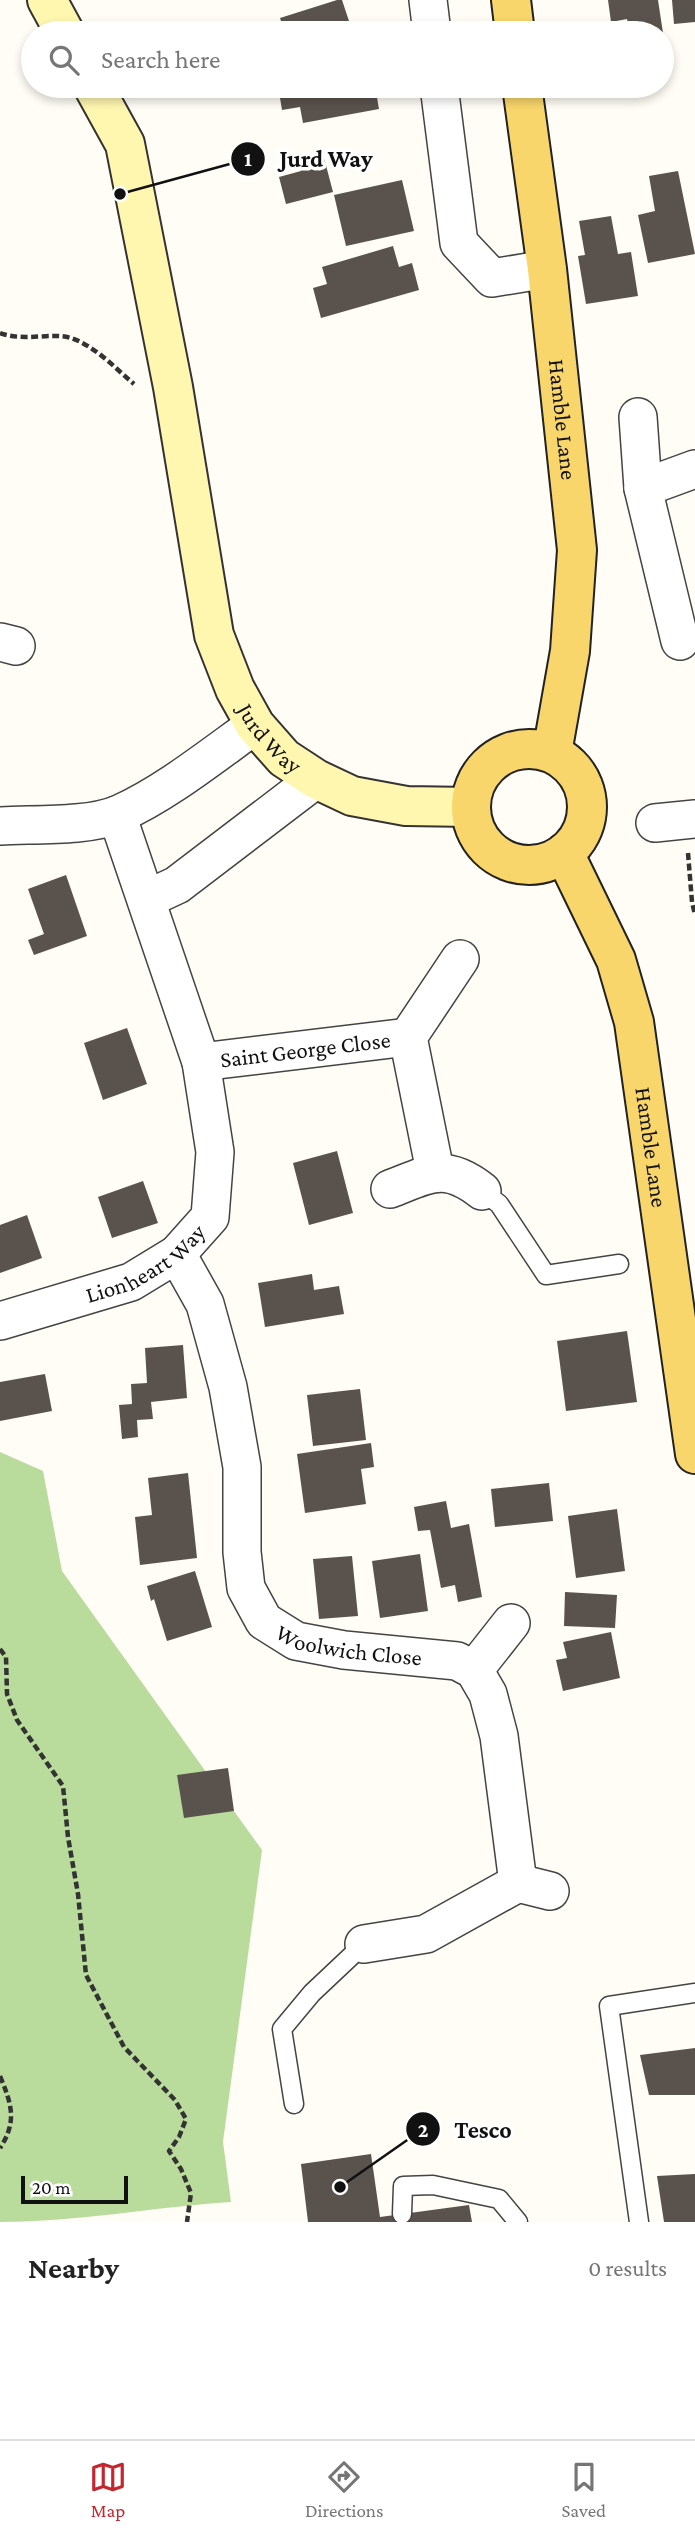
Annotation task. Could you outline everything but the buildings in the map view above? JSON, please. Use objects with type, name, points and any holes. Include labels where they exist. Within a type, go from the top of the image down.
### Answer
[{"type":"main road","points":[[511,0],[514,21]]},
{"type":"main road","name":"Hamble Lane","points":[[525,98],[547,270],[576,550],[570,651],[552,753]]},
{"type":"main road","points":[[534,748],[552,753],[577,773],[585,788],[588,804],[586,820],[578,838],[564,853],[548,862],[530,865],[512,862],[495,854],[482,841],[474,825],[471,807],[474,788],[483,771],[497,758],[514,751],[534,748]]},
{"type":"main road","name":"Hamble Lane","points":[[564,853],[616,960],[634,1022],[695,1454]]},
{"type":"street","points":[[47,0],[58,21]]},
{"type":"street","points":[[428,0],[431,21]]},
{"type":"street","name":"Jurd Way","points":[[100,98],[125,144],[173,387],[214,635],[235,689],[255,725],[284,758],[316,779],[352,796],[406,806],[471,807]]},
{"type":"street","points":[[441,98],[459,243],[492,278],[547,270]]},
{"type":"street","points":[[638,417],[643,488],[680,641]]},
{"type":"street","points":[[643,488],[695,469]]},
{"type":"street","points":[[0,826],[80,822],[117,815],[180,778],[255,725]]},
{"type":"street","points":[[147,899],[177,885],[316,779]]},
{"type":"street","name":"Lionheart Way","points":[[0,1321],[131,1282],[177,1254],[210,1217],[215,1152],[201,1062],[117,815]]},
{"type":"street","name":"Saint George Close","points":[[435,1171],[408,1037],[460,959]]},
{"type":"street","name":"Saint George Close","points":[[201,1062],[408,1037]]},
{"type":"street","points":[[390,1189],[435,1171],[465,1177],[482,1191]]},
{"type":"street","name":"Woolwich Close","points":[[177,1254],[205,1304],[228,1387],[242,1467],[242,1552],[246,1588],[264,1621],[296,1641],[344,1650],[457,1661],[474,1671]]},
{"type":"street","points":[[364,1944],[426,1934],[534,1887],[488,1694],[474,1671],[511,1623]]},
{"type":"lane","points":[[482,1191],[499,1204],[546,1275],[619,1264]]},
{"type":"lane","points":[[294,2104],[282,2029],[312,1993],[364,1944]]},
{"type":"lane","points":[[639,2222],[609,2006],[695,1993]]},
{"type":"lane","points":[[402,2214],[403,2186],[433,2185],[499,2199],[518,2222]]},
{"type":"path","points":[[0,333],[26,338],[70,338],[94,351],[135,385],[173,387]]},
{"type":"path","points":[[679,821],[695,915]]},
{"type":"path","points":[[0,1649],[6,1657],[7,1694],[17,1720],[63,1787],[86,1975],[124,2047],[175,2100],[186,2119],[179,2137],[169,2151],[181,2169],[191,2193],[187,2222]]},
{"type":"path","points":[[0,2076],[12,2107],[9,2135],[0,2148]]},
{"type":"green space","points":[[0,1452],[43,1471],[62,1571],[262,1850],[223,2142],[231,2202],[58,2220],[0,2222]]},
{"type":"place","name":"Jurd Way","points":[[120,194]]},
{"type":"place","name":"Tesco","points":[[340,2187]]}]
